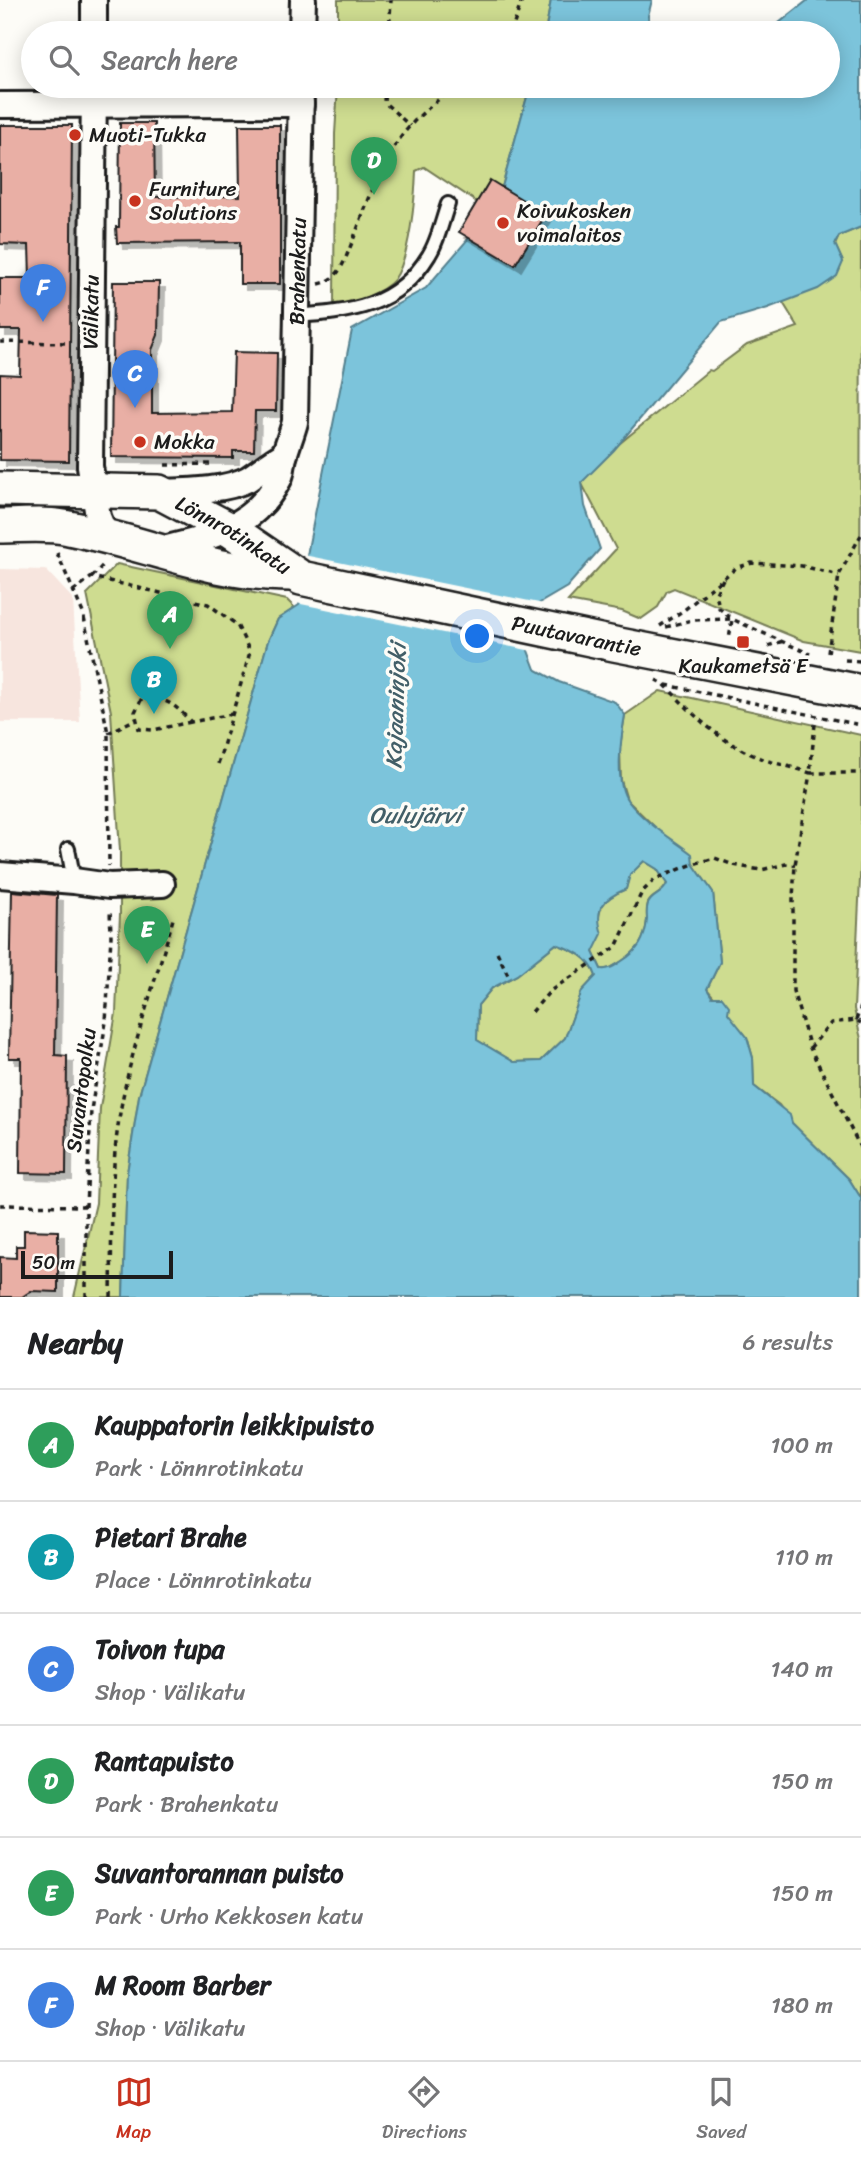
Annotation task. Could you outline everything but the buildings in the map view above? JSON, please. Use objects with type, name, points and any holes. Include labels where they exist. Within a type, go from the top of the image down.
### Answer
[{"type":"main road","name":"Lönnrotinkatu","points":[[14,490],[159,492],[229,529],[298,576]]},
{"type":"main road","name":"Lönnrotinkatu","points":[[0,526],[66,527],[222,568],[298,576]]},
{"type":"main road","name":"Puutavarantie","points":[[298,576],[614,644],[861,692]]},
{"type":"street","points":[[94,0],[94,21]]},
{"type":"street","points":[[302,21],[303,0]]},
{"type":"street","points":[[0,105],[66,98]]},
{"type":"street","name":"Välikatu","points":[[94,98],[90,466],[98,517],[106,536]]},
{"type":"street","name":"Brahenkatu","points":[[156,551],[200,540],[229,529],[261,508],[280,477],[295,422],[301,98]]},
{"type":"street","points":[[159,492],[234,484],[246,480],[285,454]]},
{"type":"street","points":[[0,875],[109,886],[162,884]]},
{"type":"lane","points":[[295,316],[347,312],[369,306],[396,290],[415,274],[430,254],[448,204]]},
{"type":"lane","points":[[68,849],[74,881]]},
{"type":"path","points":[[390,21],[391,0]]},
{"type":"path","points":[[516,21],[522,0]]},
{"type":"path","points":[[384,98],[384,103],[410,126]]},
{"type":"path","points":[[296,287],[328,283],[336,276],[343,266],[383,168],[410,126],[441,98]]},
{"type":"path","points":[[0,342],[90,345]]},
{"type":"path","points":[[828,653],[839,575],[861,536]]},
{"type":"path","name":"Suvantopolku","points":[[55,546],[67,581],[83,613],[108,733],[111,936],[106,1022],[91,1110],[86,1206],[86,1297]]},
{"type":"path","points":[[854,551],[861,550]]},
{"type":"path","points":[[732,619],[692,620],[655,629],[684,610],[736,568],[752,563],[802,566],[839,575]]},
{"type":"path","points":[[73,591],[92,577],[208,604],[237,625],[250,652],[218,764]]},
{"type":"path","points":[[723,577],[716,593],[719,608],[732,619],[813,655]]},
{"type":"path","points":[[732,619],[729,640],[736,641]]},
{"type":"path","points":[[765,647],[783,641]]},
{"type":"path","points":[[837,660],[861,661]]},
{"type":"path","points":[[646,675],[664,684],[861,725]]},
{"type":"path","points":[[664,684],[703,724],[727,742],[756,756],[810,773],[861,773]]},
{"type":"path","points":[[191,722],[173,704],[161,698],[142,698],[135,712],[139,729],[153,730],[232,714]]},
{"type":"path","points":[[108,733],[136,719]]},
{"type":"path","points":[[815,724],[795,865],[793,991],[810,1048],[861,1149]]},
{"type":"path","points":[[531,1012],[550,990],[616,947],[642,892],[655,880],[692,864],[715,858],[733,865],[761,870],[786,864],[795,865]]},
{"type":"path","points":[[111,1297],[118,1125],[132,1064],[173,919]]},
{"type":"path","points":[[497,952],[510,979]]},
{"type":"path","points":[[810,1048],[831,1023],[859,1021],[861,1007]]},
{"type":"path","points":[[0,1205],[86,1206]]},
{"type":"shaded area","points":[[0,569],[46,570],[73,599],[80,722],[0,722]]},
{"type":"green space","points":[[338,0],[551,0],[547,21],[338,21]]},
{"type":"green space","points":[[337,98],[527,98],[502,187],[477,202],[424,167],[416,171],[408,243],[394,280],[366,297],[334,307]]},
{"type":"green space","points":[[861,227],[860,651],[804,641],[674,588],[667,591],[658,607],[641,619],[622,611],[568,601],[616,549],[581,482],[619,444],[709,370],[712,371],[747,345],[798,327],[782,301],[843,262],[835,245],[839,236]]},
{"type":"green space","points":[[117,564],[287,600],[295,608],[278,619],[268,641],[139,1096],[127,1173],[123,1297],[74,1297],[96,1203],[100,1108],[116,1013],[120,914],[120,851],[111,712],[87,594]]},
{"type":"green space","points":[[660,691],[861,735],[861,857],[854,1009],[861,1039],[861,1198],[849,1179],[792,1123],[779,1105],[754,1086],[753,1058],[747,1037],[707,989],[720,962],[713,892],[693,864],[627,800],[621,780],[620,747],[625,715]]},
{"type":"green space","points":[[644,861],[657,869],[667,883],[648,903],[644,933],[636,949],[614,966],[601,969],[593,952],[601,908],[606,901],[626,889],[629,875]]},
{"type":"green space","points":[[556,944],[585,959],[596,976],[582,991],[565,1038],[541,1061],[514,1062],[477,1040],[478,1005],[492,988],[517,975]]},
{"type":"water","points":[[551,0],[652,0],[649,21],[547,21]]},
{"type":"water","name":"Oulujärvi","points":[[808,0],[861,0],[861,227],[839,236],[835,244],[843,262],[837,276],[818,289],[721,322],[614,450],[582,482],[585,506],[600,549],[567,587],[533,607],[521,632],[535,669],[559,682],[615,702],[625,715],[620,760],[624,793],[642,816],[692,854],[693,864],[713,892],[720,962],[707,989],[712,997],[722,997],[729,1006],[728,1013],[747,1037],[753,1058],[754,1086],[790,1115],[792,1123],[849,1179],[861,1198],[861,1297],[123,1297],[127,1173],[139,1096],[268,641],[278,619],[299,605],[352,330],[426,288],[469,238],[502,187],[527,98],[840,98],[840,21],[781,21]],"holes":[[[644,861],[657,869],[667,884],[648,904],[642,939],[628,957],[614,966],[601,969],[593,952],[602,934],[599,918],[602,906],[611,897],[626,889],[630,875]],[[556,944],[575,952],[590,964],[596,976],[582,991],[565,1038],[541,1061],[514,1062],[477,1040],[478,1005],[492,988],[517,975]]]},
{"type":"pier","points":[[304,555],[544,604],[536,609],[525,632],[532,651],[296,603]]},
{"type":"place","name":"Muoti-Tukka","points":[[75,135]]},
{"type":"place","name":"Rantapuisto","points":[[374,195]]},
{"type":"place","name":"Furniture Solutions","points":[[135,201]]},
{"type":"place","name":"Koivukosken voimalaitos","points":[[503,223]]},
{"type":"place","name":"M Room Barber","points":[[43,322]]},
{"type":"place","name":"Toivon tupa","points":[[135,408]]},
{"type":"place","name":"Mokka","points":[[140,442]]},
{"type":"place","name":"Kaukametsä E","points":[[743,642]]},
{"type":"place","name":"Kauppatorin leikkipuisto","points":[[170,649]]},
{"type":"place","name":"Pietari Brahe","points":[[154,714]]},
{"type":"place","name":"Suvantorannan puisto","points":[[147,964]]},
{"type":"water label","name":"Kajaaninjoki","points":[[396,706]]}]
